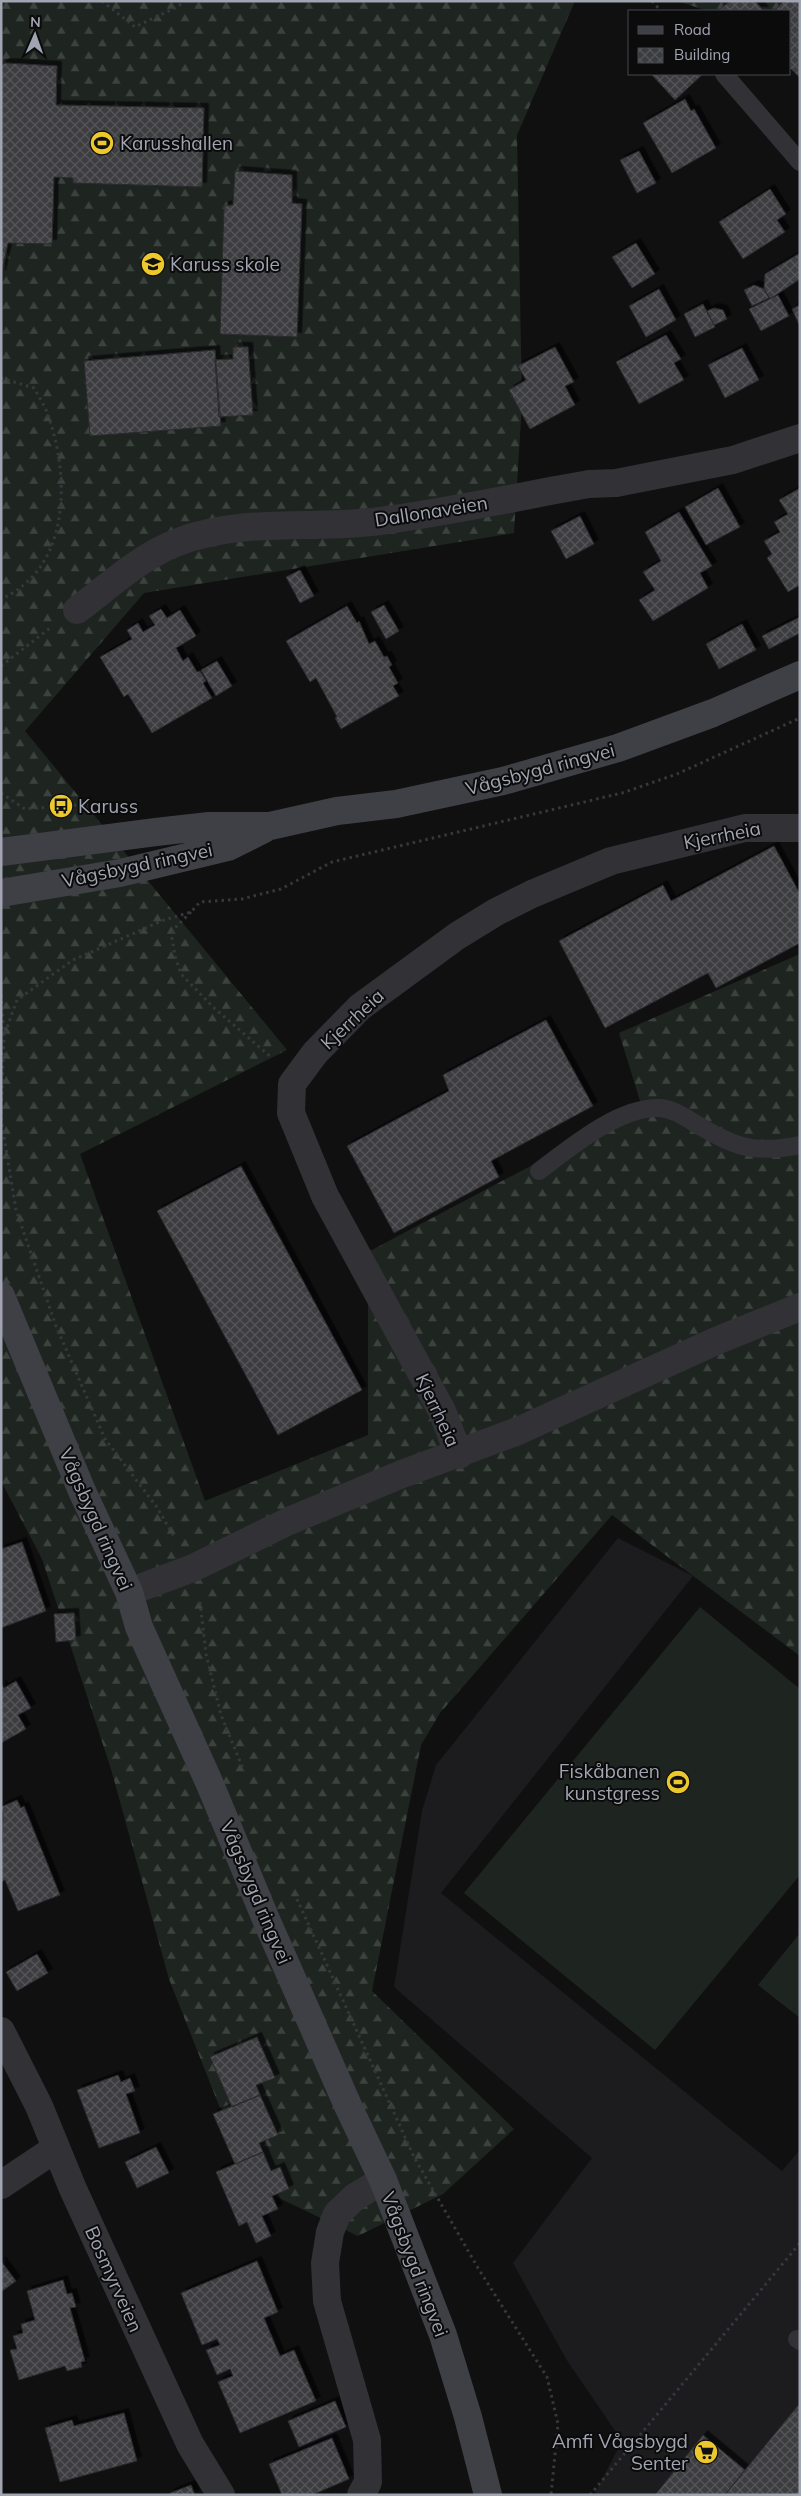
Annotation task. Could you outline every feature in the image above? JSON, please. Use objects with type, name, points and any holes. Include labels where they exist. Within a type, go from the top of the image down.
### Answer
[{"type":"street","name":"Dallonaveien","points":[[77,610],[158,550],[179,541],[215,531],[252,526],[379,521],[590,484],[616,483],[724,462],[800,438]]},
{"type":"street","name":"Vågsbygd ringvei","points":[[1,852],[191,828],[270,826],[336,811],[396,804],[503,781],[618,748],[713,713],[800,675]]},
{"type":"street","name":"Vågsbygd ringvei","points":[[1,893],[120,872],[228,847],[270,826]]},
{"type":"street","name":"Kjerrheia","points":[[459,1455],[442,1411],[325,1196],[291,1113],[292,1084],[315,1053],[360,1007],[457,936],[503,908],[611,861],[745,828],[773,826],[800,828]]},
{"type":"street","name":"Vågsbygd ringvei","points":[[1,1296],[82,1492],[129,1592],[140,1627],[209,1782],[265,1917],[348,2108],[383,2180],[443,2335],[468,2417],[488,2495]]},
{"type":"street","name":"Kjerrheia","points":[[129,1592],[193,1568],[289,1521],[402,1474],[459,1455],[518,1431],[716,1341],[800,1307]]},
{"type":"street","name":"Bosmyrveien","points":[[1,2031],[9,2061],[39,2106],[55,2149],[190,2444],[221,2495]]},
{"type":"street","points":[[1,2185],[55,2149]]},
{"type":"street","points":[[361,2495],[368,2482],[367,2440],[328,2301],[326,2263],[330,2232],[337,2214],[355,2197],[383,2180]]},
{"type":"lane","points":[[725,75],[800,162]]},
{"type":"lane","points":[[539,1171],[584,1138],[643,1109],[661,1108],[676,1112],[724,1141],[746,1149],[800,1146]]},
{"type":"path","points":[[102,1],[135,27],[177,7],[185,1]]},
{"type":"path","points":[[1,599],[30,579],[46,558],[58,528],[61,510],[60,463],[48,415],[34,388],[2,378]]},
{"type":"path","points":[[1,666],[77,610]]},
{"type":"path","points":[[292,1084],[272,1058],[213,1007],[181,974],[172,938],[174,929],[205,901],[242,899],[280,889],[332,862],[622,793],[677,774],[800,718]]},
{"type":"path","points":[[1,793],[26,809],[92,804]]},
{"type":"path","points":[[4,1036],[18,1000],[73,960],[164,920],[191,912]]},
{"type":"path","points":[[1,988],[4,1036],[1,1118],[16,1210],[56,1326],[105,1439],[156,1506],[193,1568],[201,1603],[206,1654],[221,1715],[246,1776]]},
{"type":"path","points":[[293,1891],[414,2157],[478,2268],[547,2377],[558,2424],[551,2495]]},
{"type":"path","points":[[590,2495],[800,2243]]},
{"type":"shaded area","points":[[618,1538],[693,1576],[441,1893],[782,2171],[800,2150],[800,2495],[594,2495],[622,2441],[566,2359],[513,2263],[592,2158],[394,1987],[422,1811],[436,1765]]},
{"type":"green space","points":[[1,1],[575,1],[517,135],[522,403],[514,533],[144,593],[25,731],[287,1050],[80,1154],[205,1501],[368,1435],[368,1252],[642,1107],[619,1033],[800,954],[800,1656],[612,1515],[440,1713],[421,1745],[372,1991],[514,2129],[443,2194],[358,2236],[250,2184],[169,1979],[111,1769],[42,1559],[1,1481]]},
{"type":"green space","points":[[677,1],[800,1],[800,33],[791,31],[791,10],[705,10]]},
{"type":"green space","name":"Fiskåbanen kunstgress","points":[[700,1607],[800,1689],[800,1875],[655,2050],[464,1893]]},
{"type":"green space","points":[[800,1933],[800,2018],[758,1985]]},
{"type":"building","points":[[730,1],[755,1],[763,10],[719,10]]},
{"type":"building","points":[[784,1],[800,1],[800,78],[791,69],[791,10],[775,10]]},
{"type":"building","name":"Karusshallen","points":[[5,63],[57,66],[56,105],[204,108],[202,187],[73,183],[73,178],[54,177],[52,244],[8,243],[1,275],[1,65]]},
{"type":"building","points":[[652,75],[702,75],[675,100]]},
{"type":"building","points":[[685,99],[691,111],[694,109],[716,148],[672,173],[643,123]]},
{"type":"building","points":[[639,151],[656,183],[637,193],[620,160]]},
{"type":"building","points":[[235,171],[292,175],[292,203],[302,204],[297,337],[220,334],[224,206],[233,205]]},
{"type":"building","points":[[770,189],[786,214],[777,220],[785,232],[743,259],[719,222]]},
{"type":"building","points":[[636,243],[655,274],[632,288],[612,257]]},
{"type":"building","points":[[800,253],[800,279],[770,299],[764,289],[765,274]]},
{"type":"building","points":[[754,285],[764,289],[769,298],[752,306],[744,290]]},
{"type":"building","points":[[659,289],[676,320],[646,337],[629,306]]},
{"type":"building","points":[[778,295],[789,316],[761,331],[749,309]]},
{"type":"building","points":[[703,304],[715,327],[695,337],[684,314]]},
{"type":"building","points":[[800,305],[800,327],[792,309]]},
{"type":"building","points":[[714,308],[723,310],[727,319],[714,325],[707,311]]},
{"type":"building","points":[[666,335],[681,359],[674,363],[684,380],[639,404],[616,362]]},
{"type":"building","points":[[233,347],[248,347],[253,415],[219,417],[215,360],[233,359]]},
{"type":"building","points":[[555,347],[574,382],[565,386],[575,405],[530,429],[509,390],[526,380],[518,366]]},
{"type":"building","points":[[742,348],[759,380],[725,398],[708,365]]},
{"type":"building","points":[[215,350],[221,426],[90,436],[84,361]]},
{"type":"building","points":[[718,488],[740,527],[706,545],[685,507]]},
{"type":"building","points":[[800,488],[800,585],[788,592],[767,558],[772,554],[764,541],[780,532],[774,522],[788,514],[779,500]]},
{"type":"building","points":[[679,512],[712,566],[700,573],[708,588],[653,621],[639,600],[655,590],[643,572],[661,561],[645,532]]},
{"type":"building","points":[[580,516],[594,544],[566,559],[551,531]]},
{"type":"building","points":[[300,570],[314,596],[300,603],[286,577]]},
{"type":"building","points":[[384,605],[399,631],[386,639],[371,612]]},
{"type":"building","points":[[347,606],[357,623],[359,621],[369,644],[375,641],[384,657],[387,656],[392,665],[389,667],[398,683],[393,686],[399,696],[341,729],[335,718],[337,717],[316,678],[310,682],[286,641]]},
{"type":"building","points":[[161,609],[167,618],[180,610],[196,636],[176,648],[183,661],[188,657],[197,672],[200,671],[206,681],[203,683],[212,698],[152,733],[128,694],[124,697],[100,657],[132,639],[127,630],[138,623],[143,632],[155,625],[149,616]]},
{"type":"building","points":[[800,617],[800,633],[769,649],[762,636]]},
{"type":"building","points":[[742,624],[756,650],[719,669],[706,644]]},
{"type":"building","points":[[217,661],[232,686],[216,696],[201,670]]},
{"type":"building","points":[[774,846],[800,894],[800,943],[716,988],[708,973],[605,1028],[559,941],[663,885],[671,901]]},
{"type":"building","points":[[546,1020],[593,1106],[491,1161],[499,1177],[394,1233],[347,1146],[449,1091],[443,1075]]},
{"type":"building","points":[[241,1166],[362,1390],[278,1435],[157,1211]]},
{"type":"building","points":[[22,1542],[46,1611],[1,1628],[1,1549]]},
{"type":"building","points":[[74,1613],[76,1640],[56,1642],[54,1614]]},
{"type":"building","points":[[16,1681],[31,1708],[18,1715],[26,1729],[1,1743],[1,1684],[4,1688]]},
{"type":"building","points":[[17,1800],[21,1808],[24,1806],[60,1895],[18,1911],[5,1880],[1,1882],[3,1814],[1,1807]]},
{"type":"building","points":[[37,1954],[48,1973],[17,1991],[6,1972]]},
{"type":"building","points":[[257,2037],[275,2078],[256,2085],[260,2095],[232,2107],[210,2057]]},
{"type":"building","points":[[118,2075],[121,2082],[130,2078],[135,2091],[126,2094],[140,2133],[99,2148],[77,2090]]},
{"type":"building","points":[[260,2095],[278,2135],[259,2143],[263,2152],[235,2164],[213,2114]]},
{"type":"building","points":[[156,2147],[169,2173],[137,2188],[125,2162]]},
{"type":"building","points":[[263,2152],[271,2171],[280,2167],[289,2189],[272,2196],[278,2209],[262,2216],[271,2236],[256,2243],[247,2222],[239,2226],[216,2172]]},
{"type":"building","points":[[1,2261],[16,2281],[1,2292]]},
{"type":"building","points":[[257,2261],[278,2312],[264,2318],[280,2356],[294,2350],[316,2401],[240,2433],[218,2382],[233,2376],[230,2369],[217,2375],[206,2350],[220,2345],[217,2339],[202,2345],[181,2293]]},
{"type":"building","points":[[63,2280],[67,2294],[72,2293],[76,2307],[70,2308],[85,2361],[81,2362],[82,2367],[67,2371],[65,2366],[19,2380],[10,2350],[17,2349],[13,2336],[23,2333],[21,2324],[35,2320],[27,2291]]},
{"type":"building","points":[[335,2401],[346,2427],[299,2447],[288,2421]]},
{"type":"building","points":[[800,2403],[800,2495],[725,2495],[745,2470]]},
{"type":"building","points":[[124,2413],[137,2461],[60,2482],[45,2428],[72,2420],[74,2426]]},
{"type":"building","name":"Amfi Vågsbygd Senter","points":[[703,2435],[745,2470],[725,2495],[655,2495]]},
{"type":"building","points":[[332,2438],[349,2479],[312,2495],[282,2495],[269,2464]]},
{"type":"building","points":[[191,2485],[195,2495],[170,2495],[170,2493]]},
{"type":"place","name":"Karusshallen","points":[[102,143]]},
{"type":"place","name":"Karuss skole","points":[[153,264]]},
{"type":"place","name":"Karuss","points":[[61,806]]},
{"type":"place","name":"Fiskåbanen kunstgress","points":[[678,1782]]},
{"type":"place","name":"Amfi Vågsbygd Senter","points":[[706,2452]]}]
